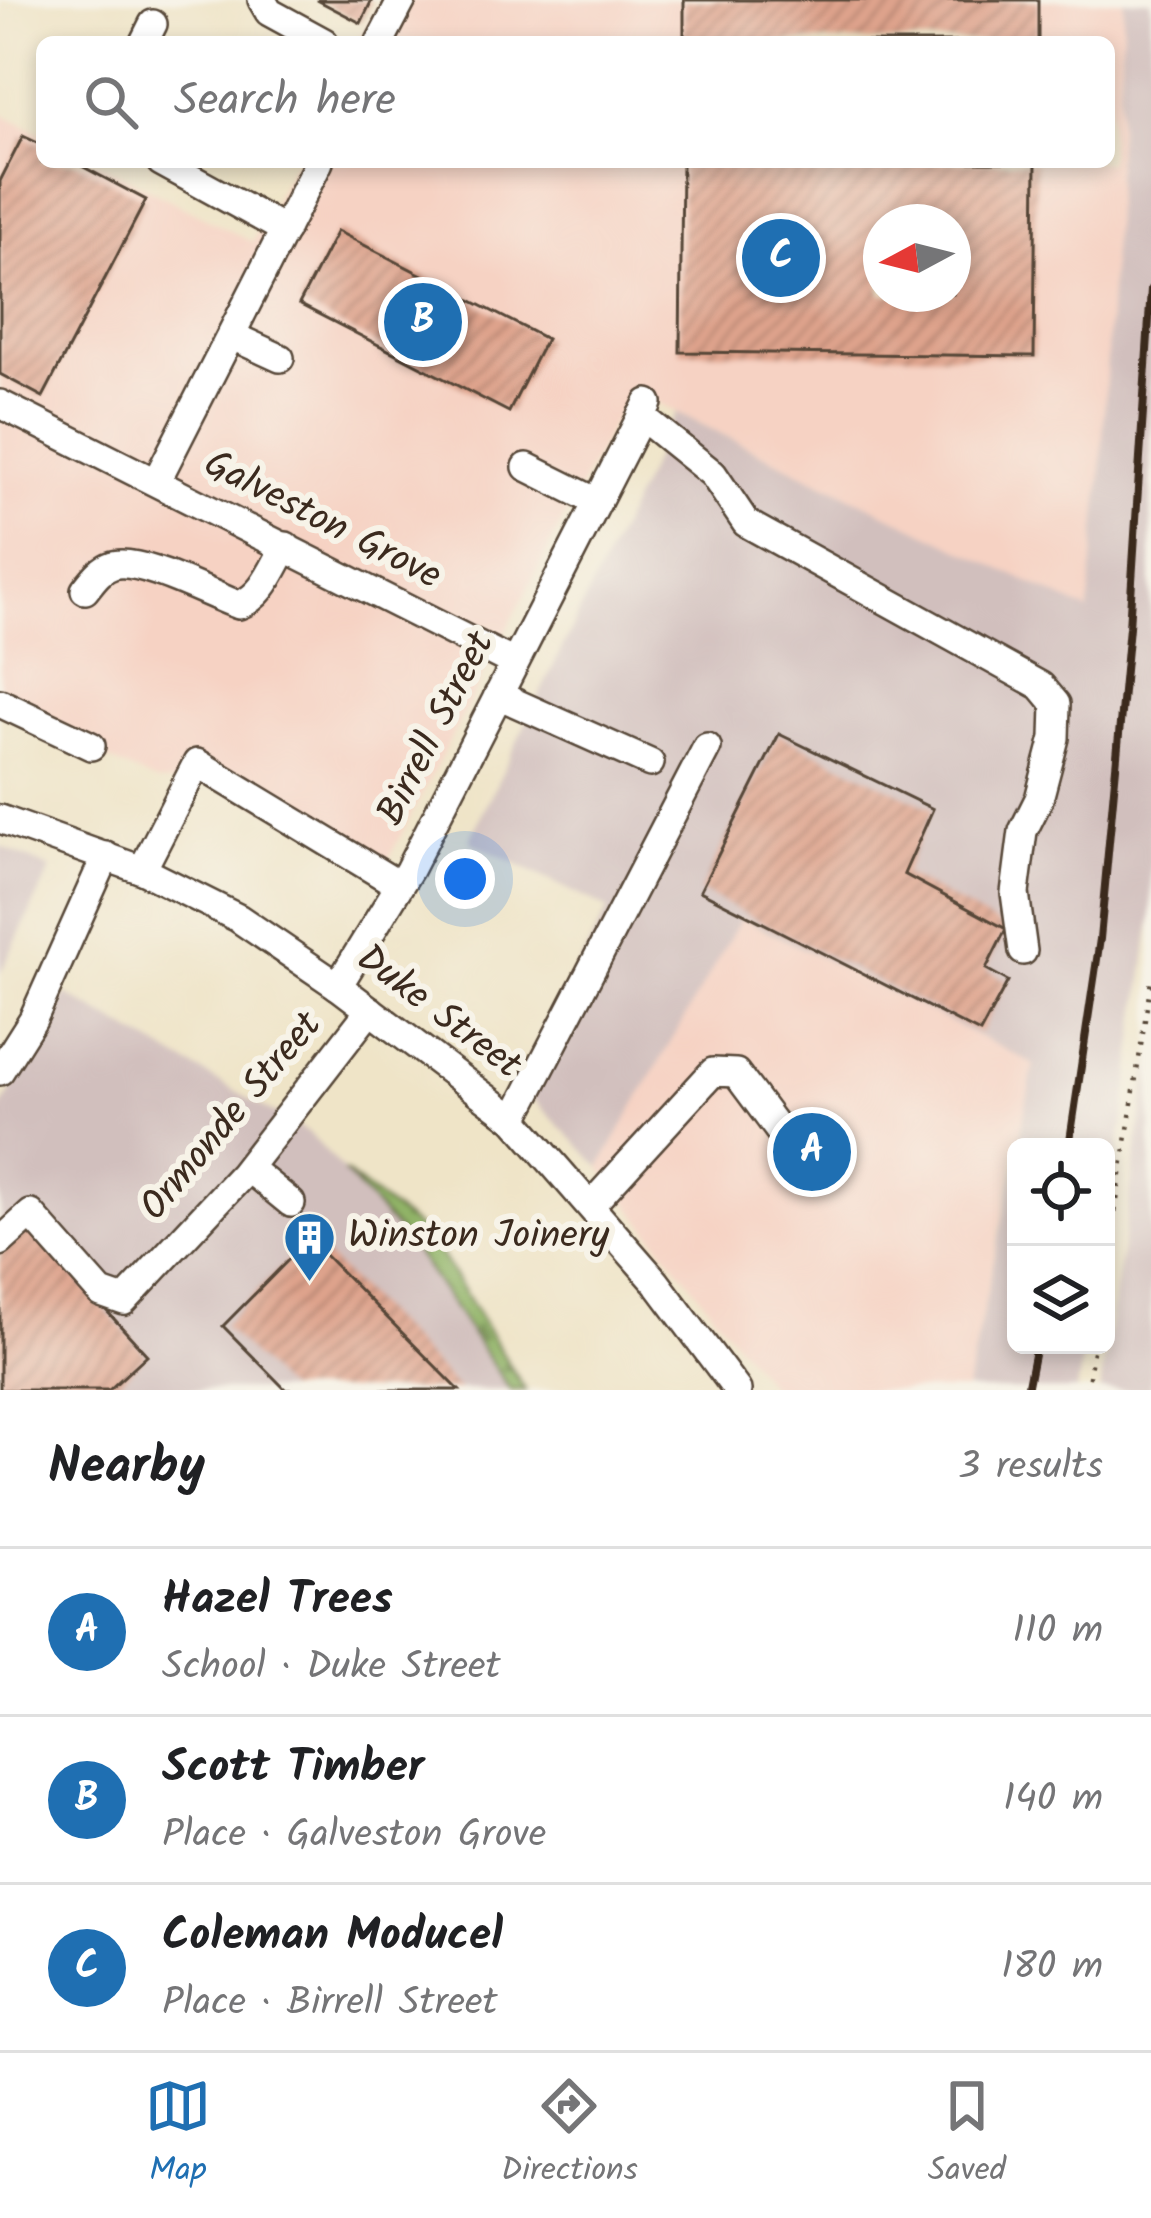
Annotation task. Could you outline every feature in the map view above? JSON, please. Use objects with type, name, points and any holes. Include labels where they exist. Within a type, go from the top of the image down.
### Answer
[{"type":"street","points":[[262,0],[268,12],[313,36]]},
{"type":"street","points":[[383,36],[402,0]]},
{"type":"street","points":[[171,168],[285,230]]},
{"type":"street","name":"Galveston Grove","points":[[158,480],[316,168]]},
{"type":"street","points":[[232,336],[280,358]]},
{"type":"street","name":"Galveston Grove","points":[[0,404],[514,663]]},
{"type":"street","name":"Birrell Street","points":[[338,986],[399,885],[645,407],[713,474],[746,523],[1041,686],[1056,704],[1055,738],[1040,799],[1023,831],[1015,892],[1024,951]]},
{"type":"street","points":[[527,467],[595,501]]},
{"type":"street","points":[[85,590],[101,570],[118,563],[239,604],[252,600],[261,590],[286,546]]},
{"type":"street","points":[[498,695],[650,763]]},
{"type":"street","points":[[0,703],[91,746]]},
{"type":"street","points":[[514,1119],[707,747]]},
{"type":"street","points":[[142,870],[196,764],[399,885]]},
{"type":"street","name":"Duke Street","points":[[0,819],[142,870],[238,918],[338,986],[514,1119],[656,1282],[736,1390]]},
{"type":"street","points":[[0,1071],[33,1018],[106,856]]},
{"type":"street","name":"Ormonde Street","points":[[0,1242],[31,1214],[101,1293],[124,1301],[248,1168],[370,1010]]},
{"type":"street","points":[[592,1204],[712,1072],[736,1073],[810,1172]]},
{"type":"street","points":[[248,1168],[291,1203]]},
{"type":"path","points":[[1110,1246],[1151,981]]},
{"type":"path","points":[[1088,1390],[1093,1354]]},
{"type":"shaded area","points":[[380,0],[1124,0],[1101,478],[1088,612],[650,399],[632,386],[387,862],[212,784],[156,782],[0,709],[0,113],[36,131],[36,168],[108,168],[252,242],[292,168],[1115,168],[1115,36],[361,36]]},
{"type":"shaded area","points":[[1124,0],[1151,0],[1151,919],[1115,1170],[1115,1138],[1020,1138],[1034,1064],[741,918],[600,1167],[517,1083],[608,909],[469,841],[676,412],[1088,611],[1101,478]]},
{"type":"shaded area","points":[[0,846],[51,869],[0,974]]},
{"type":"shaded area","points":[[740,918],[1035,1064],[1019,1138],[1007,1138],[1007,1196],[966,1390],[773,1390],[600,1167]]},
{"type":"shaded area","points":[[66,994],[310,1134],[409,1243],[510,1390],[0,1390],[0,1110]]},
{"type":"shaded area","points":[[1151,1056],[1151,1390],[1100,1390],[1105,1354],[1115,1354],[1115,1292]]},
{"type":"shaded area","points":[[1007,1200],[1007,1354],[1083,1354],[1077,1390],[966,1390]]},
{"type":"green space","points":[[344,1172],[430,1237],[525,1390],[510,1390],[409,1243]]},
{"type":"building","points":[[317,0],[372,0],[361,23]]},
{"type":"building","points":[[684,0],[1038,0],[1038,36],[684,36]]},
{"type":"building","points":[[23,136],[36,142],[36,168],[85,168],[146,200],[43,397],[0,374],[0,181]]},
{"type":"building","points":[[682,168],[1036,168],[1034,356],[680,352]]},
{"type":"building","points":[[337,231],[546,339],[509,412],[299,304]]},
{"type":"building","points":[[779,734],[933,809],[904,874],[1006,929],[986,969],[1008,981],[980,1033],[700,891]]},
{"type":"building","points":[[28,1225],[147,1355],[109,1390],[0,1390],[0,1251]]},
{"type":"building","name":"Winston Joinery","points":[[309,1239],[459,1390],[286,1390],[223,1326]]},
{"type":"railway","points":[[1070,1138],[1100,939],[1129,627],[1151,289]]},
{"type":"railway","points":[[1027,1390],[1034,1354]]},
{"type":"place","name":"Coleman Moducel","points":[[781,258]]},
{"type":"place","name":"Scott Timber","points":[[423,322]]},
{"type":"place","name":"Hazel Trees","points":[[812,1152]]},
{"type":"place","name":"Winston Joinery","points":[[309,1283]]}]
